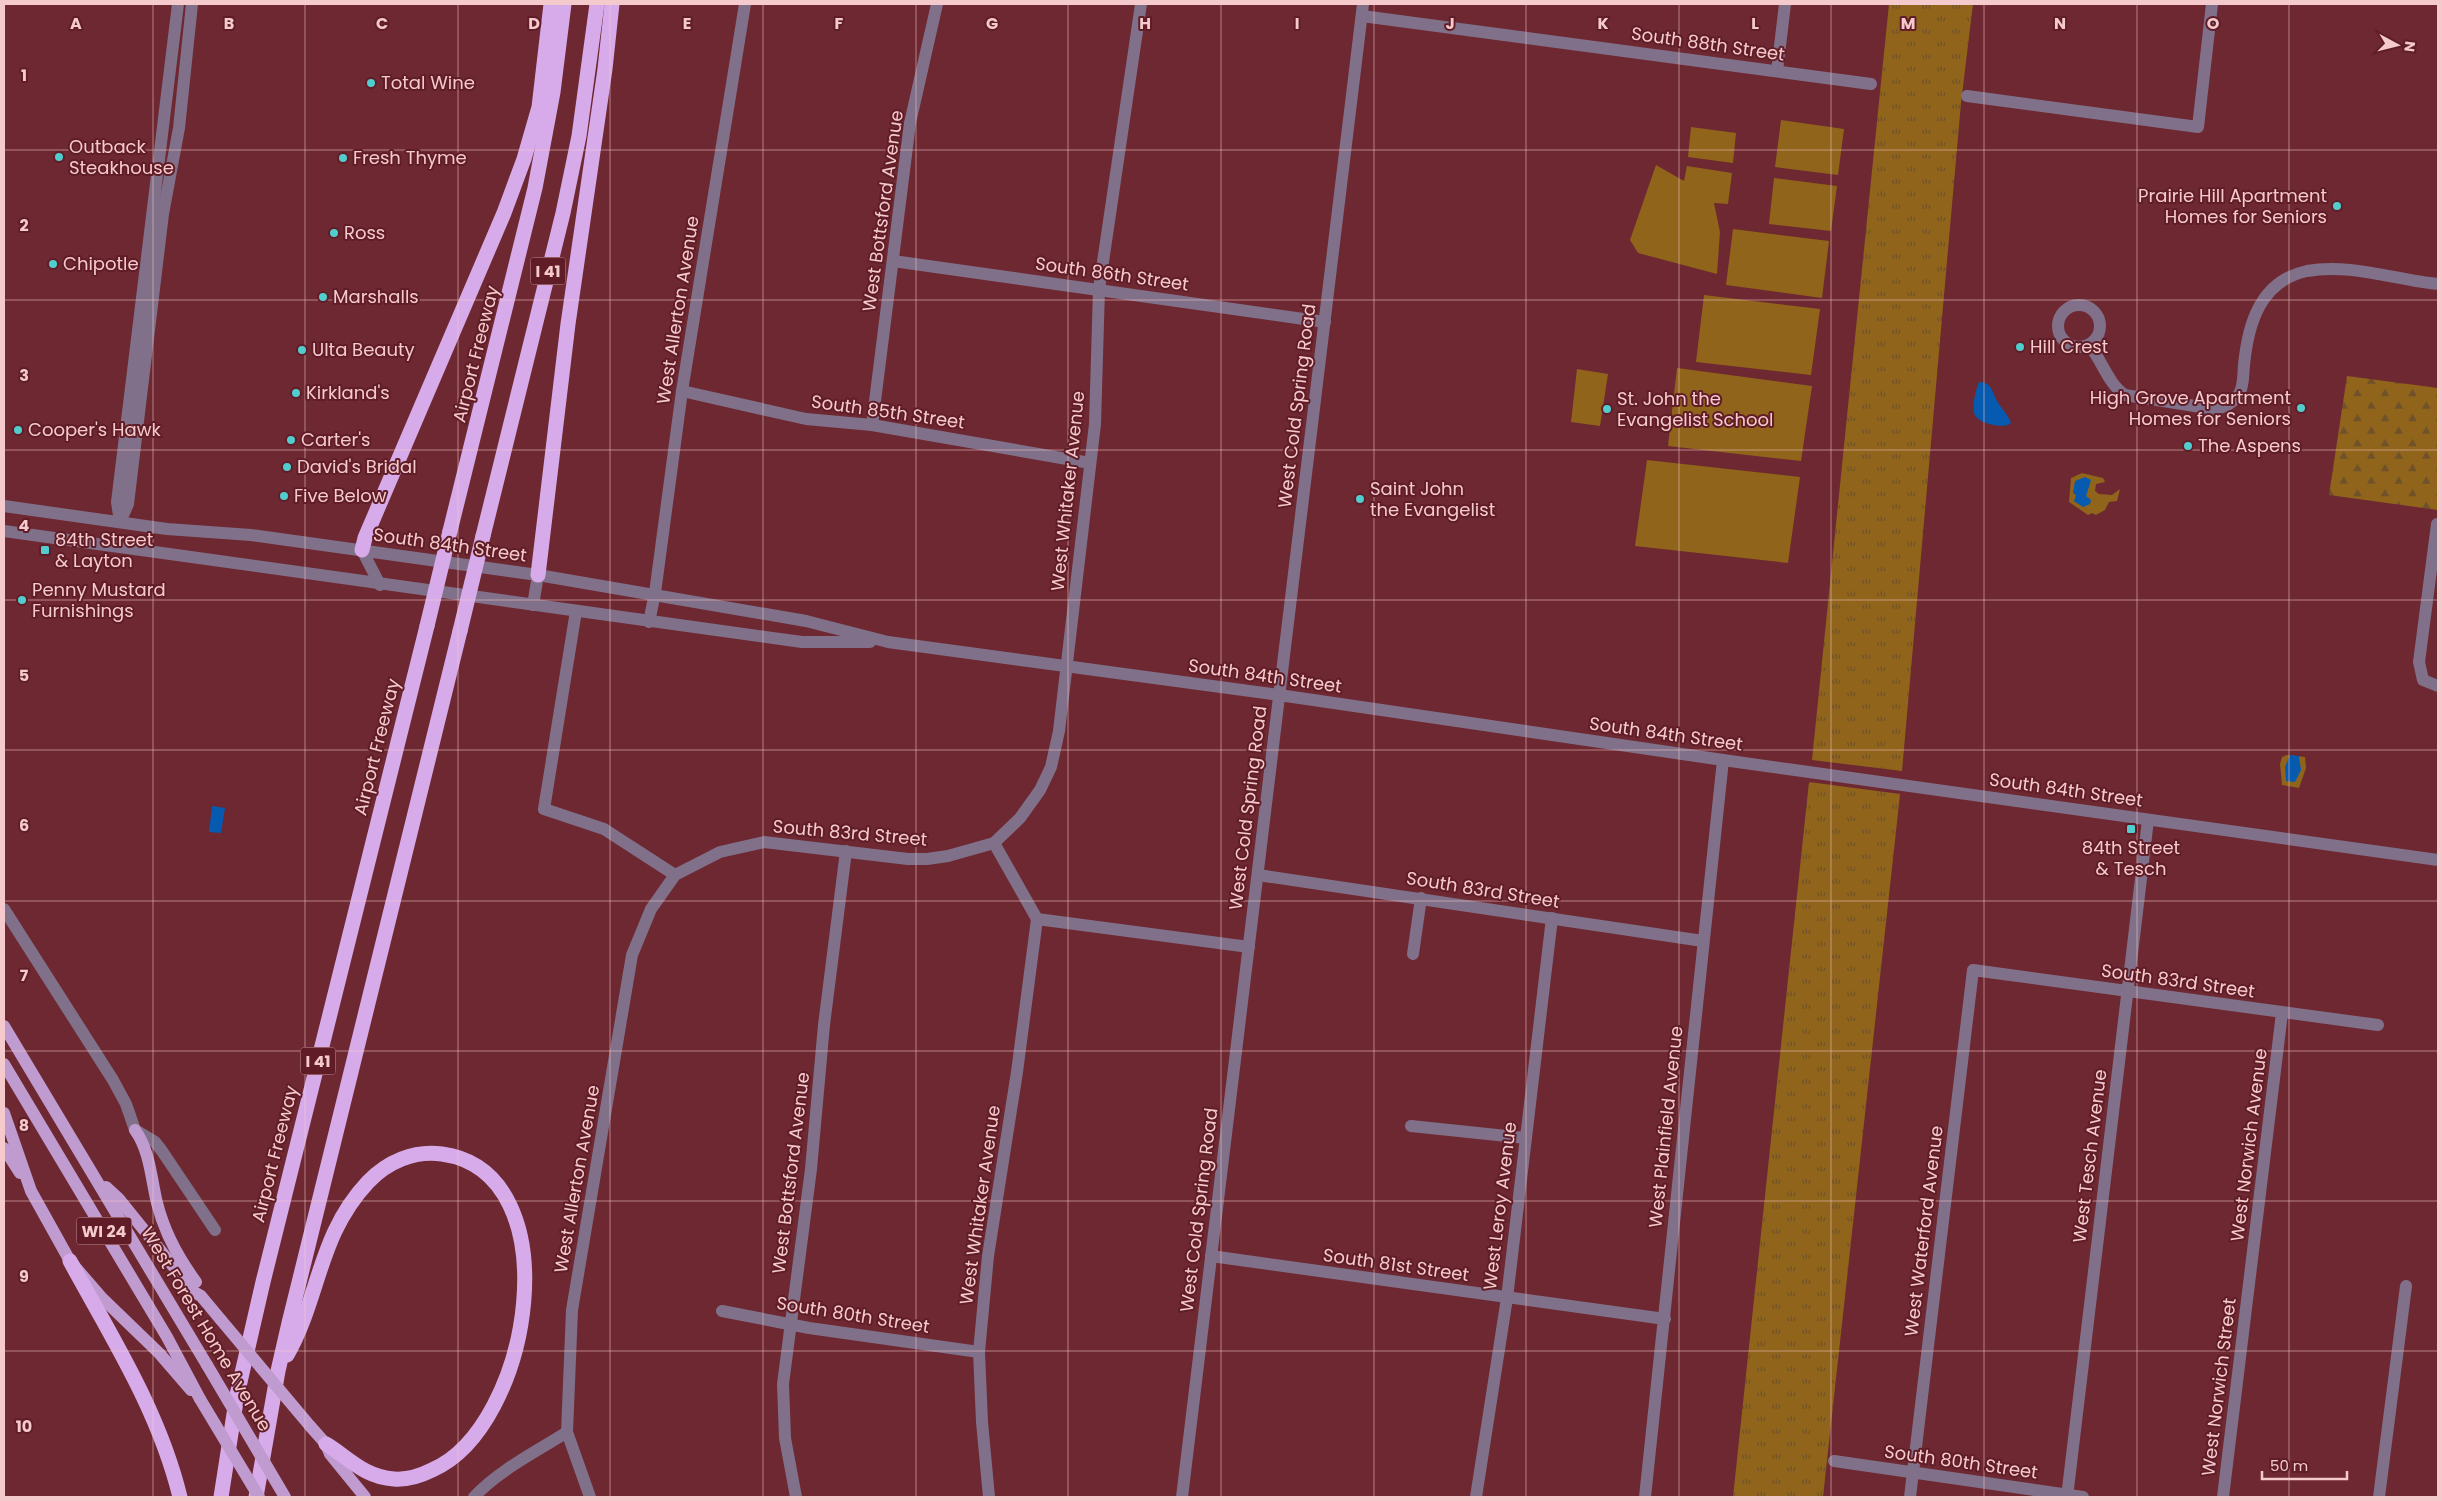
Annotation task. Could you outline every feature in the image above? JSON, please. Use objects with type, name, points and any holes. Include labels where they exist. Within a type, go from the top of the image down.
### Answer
[{"type":"highway","points":[[362,550],[365,538],[504,213],[524,160],[539,107],[551,4]]},
{"type":"highway","name":"Airport Freeway","points":[[221,1497],[237,1395],[262,1282],[535,188],[553,92],[564,4]]},
{"type":"highway","name":"I 41","points":[[257,1497],[278,1372],[563,213],[585,100],[597,4]]},
{"type":"highway","points":[[538,575],[568,324],[604,78],[612,4]]},
{"type":"highway","points":[[278,1372],[295,1341],[323,1256],[336,1226],[369,1181],[399,1160],[429,1153],[451,1155],[472,1163],[497,1184],[514,1215],[523,1255],[525,1293],[514,1360],[502,1392],[482,1428],[461,1451],[439,1468],[403,1479],[384,1478],[365,1472],[326,1444]]},
{"type":"highway","points":[[70,1261],[144,1396],[160,1432],[180,1497]]},
{"type":"main road","name":"West Forest Home Avenue","points":[[4,1026],[284,1497]]},
{"type":"main road","name":"West Forest Home Avenue","points":[[4,1064],[167,1336],[200,1399],[257,1497]]},
{"type":"main road","points":[[4,1113],[31,1191]]},
{"type":"main road","points":[[135,1130],[145,1149],[157,1205],[172,1242],[199,1286],[201,1296]]},
{"type":"main road","points":[[4,1148],[31,1191],[70,1261],[101,1297],[159,1353],[180,1379],[200,1399]]},
{"type":"main road","points":[[96,1179],[119,1199],[194,1292],[201,1296],[326,1444],[330,1454],[366,1497]]},
{"type":"street","points":[[120,522],[117,502],[178,4]]},
{"type":"street","points":[[120,522],[128,504],[163,214],[178,136],[192,4]]},
{"type":"street","name":"West Allerton Avenue","points":[[648,622],[655,593],[682,391],[745,4]]},
{"type":"street","name":"West Bottsford Avenue","points":[[872,425],[910,123],[937,4]]},
{"type":"street","name":"West Whitaker Avenue","points":[[994,843],[1025,811],[1040,790],[1051,767],[1059,731],[1096,424],[1099,289],[1141,4]]},
{"type":"street","points":[[1778,71],[1785,4]]},
{"type":"street","points":[[1967,96],[2198,127],[2210,4]]},
{"type":"street","name":"South 88th Street","points":[[1363,10],[1802,76],[1871,84]]},
{"type":"street","name":"West Cold Spring Road","points":[[1182,1497],[1363,10]]},
{"type":"street","name":"South 86th Street","points":[[893,261],[1325,322]]},
{"type":"street","points":[[2089,345],[2097,354],[2116,390],[2125,395],[2194,407],[2223,408],[2239,394],[2249,334],[2258,306],[2280,283],[2304,272],[2341,269],[2438,284]]},
{"type":"street","name":"South 85th Street","points":[[682,391],[806,419],[872,425],[1090,463]]},
{"type":"street","name":"South 84th Street","points":[[4,506],[120,522],[362,550],[538,575],[655,593],[806,620],[888,642],[1279,694],[1723,760],[2438,860]]},
{"type":"street","points":[[2436,524],[2419,662],[2423,680],[2438,686]]},
{"type":"street","name":"South 84th Street","points":[[4,531],[802,642],[888,642]]},
{"type":"street","points":[[362,550],[380,584]]},
{"type":"street","points":[[533,605],[538,575]]},
{"type":"street","points":[[576,611],[544,809],[604,829],[675,875]]},
{"type":"street","name":"West Plainfield Avenue","points":[[1645,1497],[1723,760]]},
{"type":"street","name":"West Tesch Avenue","points":[[2067,1496],[2148,820]]},
{"type":"street","name":"South 83rd Street","points":[[675,875],[720,852],[764,842],[908,859],[948,856],[994,843]]},
{"type":"street","points":[[994,843],[1037,919],[1249,947]]},
{"type":"street","name":"West Bottsford Avenue","points":[[796,1497],[784,1438],[783,1384],[811,1169],[824,1025],[846,851]]},
{"type":"street","name":"West Allerton Avenue","points":[[590,1497],[568,1432],[572,1310],[632,955],[651,909],[675,875]]},
{"type":"street","name":"South 83rd Street","points":[[1258,875],[1703,941]]},
{"type":"street","points":[[1413,954],[1421,898]]},
{"type":"street","points":[[4,909],[113,1080],[126,1104],[135,1130],[159,1146],[215,1230]]},
{"type":"street","name":"West Leroy Avenue","points":[[1476,1497],[1506,1298],[1552,918]]},
{"type":"street","name":"West Whitaker Avenue","points":[[989,1497],[982,1422],[980,1352],[988,1256],[1017,1072],[1037,919]]},
{"type":"street","name":"South 83rd Street","points":[[1973,970],[2282,1013],[2378,1024]]},
{"type":"street","name":"West Waterford Avenue","points":[[1910,1497],[1973,970]]},
{"type":"street","name":"West Norwich Avenue","points":[[2250,1281],[2282,1013]]},
{"type":"street","points":[[1411,1126],[1526,1138]]},
{"type":"street","name":"South 81st Street","points":[[1211,1256],[1665,1319]]},
{"type":"street","name":"West Norwich Street","points":[[2223,1497],[2250,1281]]},
{"type":"street","points":[[2379,1497],[2406,1286]]},
{"type":"street","name":"South 80th Street","points":[[722,1311],[980,1352]]},
{"type":"street","points":[[474,1497],[515,1465],[568,1432]]},
{"type":"street","name":"South 80th Street","points":[[1834,1461],[2083,1497]]},
{"type":"green space","points":[[1889,4],[1973,4],[1961,103],[1902,771],[1812,760]]},
{"type":"green space","points":[[1781,120],[1844,129],[1838,175],[1775,167]]},
{"type":"green space","points":[[1691,127],[1736,133],[1733,163],[1688,157]]},
{"type":"green space","points":[[1656,165],[1684,181],[1687,166],[1732,173],[1728,204],[1714,203],[1720,232],[1717,274],[1638,253],[1630,240]]},
{"type":"green space","points":[[1774,178],[1837,186],[1831,231],[1769,224]]},
{"type":"green space","points":[[1733,229],[1829,241],[1822,298],[1726,285]]},
{"type":"green space","points":[[1704,295],[1820,309],[1811,375],[1696,362]]},
{"type":"green space","points":[[1677,368],[1812,386],[1801,461],[1668,446]]},
{"type":"green space","points":[[1577,369],[1608,374],[1600,426],[1571,422]]},
{"type":"green space","points":[[2347,376],[2438,388],[2438,510],[2329,495]]},
{"type":"green space","points":[[1647,460],[1800,477],[1788,563],[1635,546]]},
{"type":"green space","points":[[2082,473],[2103,478],[2105,482],[2096,484],[2095,491],[2099,494],[2112,495],[2120,489],[2117,501],[2109,502],[2105,510],[2096,515],[2092,513],[2088,515],[2069,502],[2071,478]]},
{"type":"green space","points":[[2287,755],[2305,757],[2306,768],[2299,788],[2282,785],[2280,764],[2282,757]]},
{"type":"green space","points":[[1809,782],[1900,794],[1899,804],[1823,1497],[1733,1497]]},
{"type":"water","points":[[1979,382],[1987,384],[1993,391],[2011,423],[1997,426],[1976,417],[1974,405]]},
{"type":"water","points":[[2085,477],[2091,480],[2086,496],[2091,500],[2090,504],[2083,507],[2074,501],[2076,495],[2073,493],[2075,481]]},
{"type":"water","points":[[2290,755],[2299,756],[2301,770],[2295,782],[2286,781],[2285,767]]},
{"type":"water","points":[[212,806],[225,808],[221,833],[209,832]]},
{"type":"place","name":"Total Wine","points":[[371,83]]},
{"type":"place","name":"Outback Steakhouse","points":[[59,157]]},
{"type":"place","name":"Fresh Thyme","points":[[343,158]]},
{"type":"place","name":"Prairie Hill Apartment Homes for Seniors","points":[[2337,206]]},
{"type":"place","name":"Ross","points":[[334,233]]},
{"type":"place","name":"Chipotle","points":[[53,264]]},
{"type":"place","name":"Marshalls","points":[[323,297]]},
{"type":"place","name":"Hill Crest","points":[[2020,347]]},
{"type":"place","name":"Ulta Beauty","points":[[302,350]]},
{"type":"place","name":"Kirkland's","points":[[296,393]]},
{"type":"place","name":"High Grove Apartment Homes for Seniors","points":[[2301,408]]},
{"type":"place","name":"St. John the Evangelist School","points":[[1607,409]]},
{"type":"place","name":"Cooper's Hawk","points":[[18,430]]},
{"type":"place","name":"Carter's","points":[[291,440]]},
{"type":"place","name":"The Aspens","points":[[2188,446]]},
{"type":"place","name":"David's Bridal","points":[[287,467]]},
{"type":"place","name":"Five Below","points":[[284,496]]},
{"type":"place","name":"Saint John the Evangelist","points":[[1360,499]]},
{"type":"place","name":"84th Street & Layton","points":[[45,550]]},
{"type":"place","name":"Penny Mustard Furnishings","points":[[22,600]]},
{"type":"place","name":"84th Street & Tesch","points":[[2131,829]]}]
